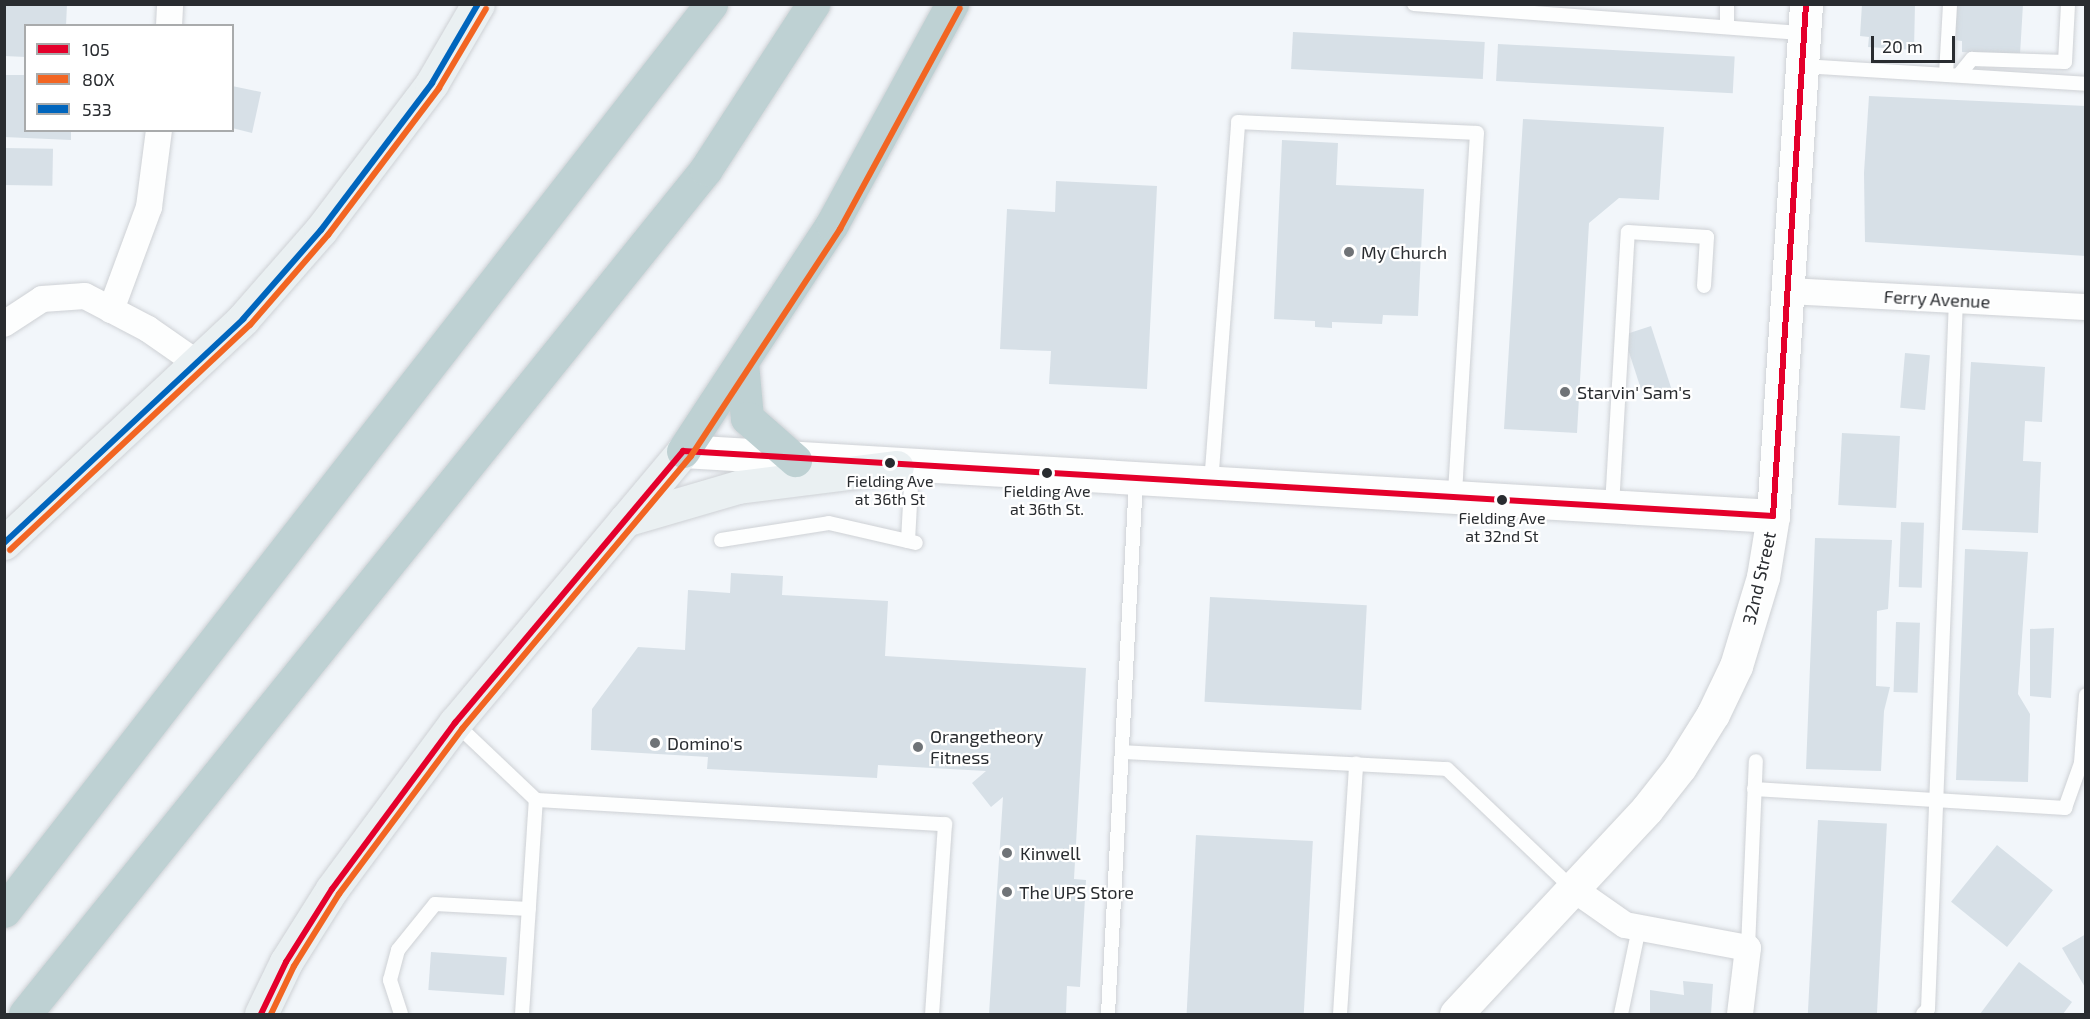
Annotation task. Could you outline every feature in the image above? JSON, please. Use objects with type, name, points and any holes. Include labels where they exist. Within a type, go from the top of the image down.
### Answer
[{"type":"highway","points":[[4,911],[711,4]]},
{"type":"highway","points":[[25,1014],[706,168],[813,4]]},
{"type":"highway","points":[[683,452],[832,224],[952,4]]},
{"type":"highway","points":[[742,363],[747,418],[795,460]]},
{"type":"main road","points":[[4,543],[65,489],[194,362],[243,319],[321,230],[432,83],[478,4]]},
{"type":"main road","points":[[261,1014],[286,962],[332,889],[455,723],[683,452]]},
{"type":"main road","points":[[625,520],[738,487],[905,467]]},
{"type":"street","points":[[169,24],[170,4]]},
{"type":"street","name":"32nd Street","points":[[1456,1014],[1575,890],[1680,767],[1713,714],[1736,666],[1763,577],[1773,516],[1805,19]]},
{"type":"street","points":[[111,310],[149,207],[159,132]]},
{"type":"street","name":"Ferry Avenue","points":[[1788,291],[2085,307]]},
{"type":"street","points":[[4,324],[42,299],[85,297],[148,329],[194,362]]},
{"type":"street","points":[[683,452],[905,467],[1773,516]]},
{"type":"street","points":[[1575,890],[1625,925],[1748,948],[1740,1014]]},
{"type":"lane","points":[[1414,4],[1727,27],[1805,19]]},
{"type":"lane","points":[[1727,4],[1727,27]]},
{"type":"lane","points":[[1950,4],[1952,75]]},
{"type":"lane","points":[[1952,75],[1972,59],[2065,62],[2068,4]]},
{"type":"lane","points":[[1802,66],[2085,84]]},
{"type":"lane","points":[[1210,484],[1238,122],[1477,133],[1455,497]]},
{"type":"lane","points":[[1612,506],[1628,232],[1707,237],[1704,286]]},
{"type":"lane","points":[[1923,1014],[1928,1009],[1956,300]]},
{"type":"lane","points":[[720,540],[829,523],[912,542],[905,467]]},
{"type":"lane","points":[[1108,1014],[1136,479]]},
{"type":"lane","points":[[1754,789],[2065,808],[2081,763],[2085,695]]},
{"type":"lane","points":[[455,723],[537,800],[945,824],[932,1014]]},
{"type":"lane","points":[[1122,752],[1447,769],[1575,890]]},
{"type":"lane","points":[[1748,948],[1756,761]]},
{"type":"lane","points":[[1340,1014],[1356,764]]},
{"type":"lane","points":[[522,1014],[537,800]]},
{"type":"lane","points":[[401,1014],[390,980],[398,950],[435,904],[529,909]]},
{"type":"lane","points":[[1621,1014],[1639,928]]},
{"type":"building","points":[[4,4],[67,4],[66,24],[24,24],[24,57],[4,56]]},
{"type":"building","points":[[1862,4],[1915,4],[1914,50],[1868,47],[1869,37],[1860,36]]},
{"type":"building","points":[[1957,4],[2023,4],[2020,55],[1962,52],[1962,41],[1955,40]]},
{"type":"building","points":[[1293,32],[1485,42],[1483,79],[1291,69]]},
{"type":"building","points":[[1498,44],[1735,56],[1733,93],[1496,81]]},
{"type":"building","points":[[4,75],[24,75],[24,132],[71,132],[71,140],[4,137]]},
{"type":"building","points":[[234,86],[261,92],[252,133],[234,128]]},
{"type":"building","points":[[1869,96],[2086,106],[2086,256],[1865,242],[1864,173]]},
{"type":"building","points":[[1523,119],[1664,127],[1659,200],[1619,198],[1589,223],[1577,433],[1504,429]]},
{"type":"building","name":"My Church","points":[[1282,140],[1338,143],[1336,185],[1424,189],[1418,316],[1383,315],[1382,324],[1332,322],[1332,328],[1315,327],[1315,321],[1274,319]]},
{"type":"building","points":[[4,148],[53,149],[52,186],[4,185]]},
{"type":"building","points":[[1056,181],[1157,186],[1147,389],[1049,384],[1051,351],[1000,349],[1007,209],[1055,212]]},
{"type":"building","points":[[1651,326],[1671,389],[1644,398],[1623,335]]},
{"type":"building","points":[[1905,353],[1930,355],[1925,410],[1900,408]]},
{"type":"building","points":[[1971,362],[2045,367],[2042,422],[2025,421],[2023,461],[2041,462],[2038,533],[1962,530]]},
{"type":"building","points":[[1842,433],[1900,436],[1896,508],[1838,505]]},
{"type":"building","points":[[1901,522],[1924,523],[1922,588],[1899,587]]},
{"type":"building","points":[[1815,538],[1892,540],[1888,609],[1877,611],[1876,686],[1890,687],[1884,711],[1881,771],[1806,769]]},
{"type":"building","points":[[1965,549],[2028,552],[2018,694],[2030,714],[2028,782],[1956,780]]},
{"type":"building","points":[[731,573],[783,576],[782,595],[888,601],[885,656],[1086,668],[1074,879],[1086,880],[1080,987],[1067,986],[1066,1014],[989,1014],[1003,797],[991,807],[972,783],[986,771],[878,765],[877,778],[707,769],[708,757],[591,750],[592,709],[638,647],[685,650],[688,590],[730,593]]},
{"type":"building","points":[[1210,597],[1367,605],[1361,710],[1205,702]]},
{"type":"building","points":[[1896,622],[1920,623],[1918,693],[1894,692]]},
{"type":"building","points":[[2054,628],[2051,698],[2030,696],[2030,629]]},
{"type":"building","points":[[1818,820],[1887,824],[1877,1014],[1808,1014]]},
{"type":"building","points":[[1196,835],[1313,841],[1304,1014],[1187,1014]]},
{"type":"building","points":[[1997,845],[2053,890],[2007,947],[1951,902]]},
{"type":"building","points":[[2086,934],[2086,989],[2062,948]]},
{"type":"building","points":[[431,952],[507,957],[504,995],[428,990]]},
{"type":"building","points":[[2019,962],[2072,1002],[2063,1014],[1980,1014]]},
{"type":"building","points":[[1683,981],[1713,984],[1711,1014],[1650,1014],[1650,990],[1684,995]]},
{"type":"transit line","name":"533","points":[[4,543],[243,319],[321,230],[432,83],[478,4]]},
{"type":"transit line","name":"105","points":[[1773,516],[1806,4]]},
{"type":"transit line","name":"80X","points":[[271,1014],[294,966],[339,894],[462,729],[691,456],[840,229],[960,8]]},
{"type":"transit line","name":"80X","points":[[10,550],[250,325],[328,235],[439,88],[486,9]]},
{"type":"transit line","name":"105","points":[[261,1014],[286,962],[332,889],[455,723],[683,451],[1773,516]]},
{"type":"place","name":"My Church","points":[[1349,252]]},
{"type":"place","name":"Starvin' Sam's","points":[[1565,392]]},
{"type":"place","name":"Fielding Ave at 36th St","points":[[890,463]]},
{"type":"place","name":"Fielding Ave at 36th St.","points":[[1047,473]]},
{"type":"place","name":"Fielding Ave at 32nd St","points":[[1502,500]]},
{"type":"place","name":"Domino's","points":[[655,743]]},
{"type":"place","name":"Orangetheory Fitness","points":[[918,747]]},
{"type":"place","name":"Kinwell","points":[[1007,853]]},
{"type":"place","name":"The UPS Store","points":[[1007,892]]}]
